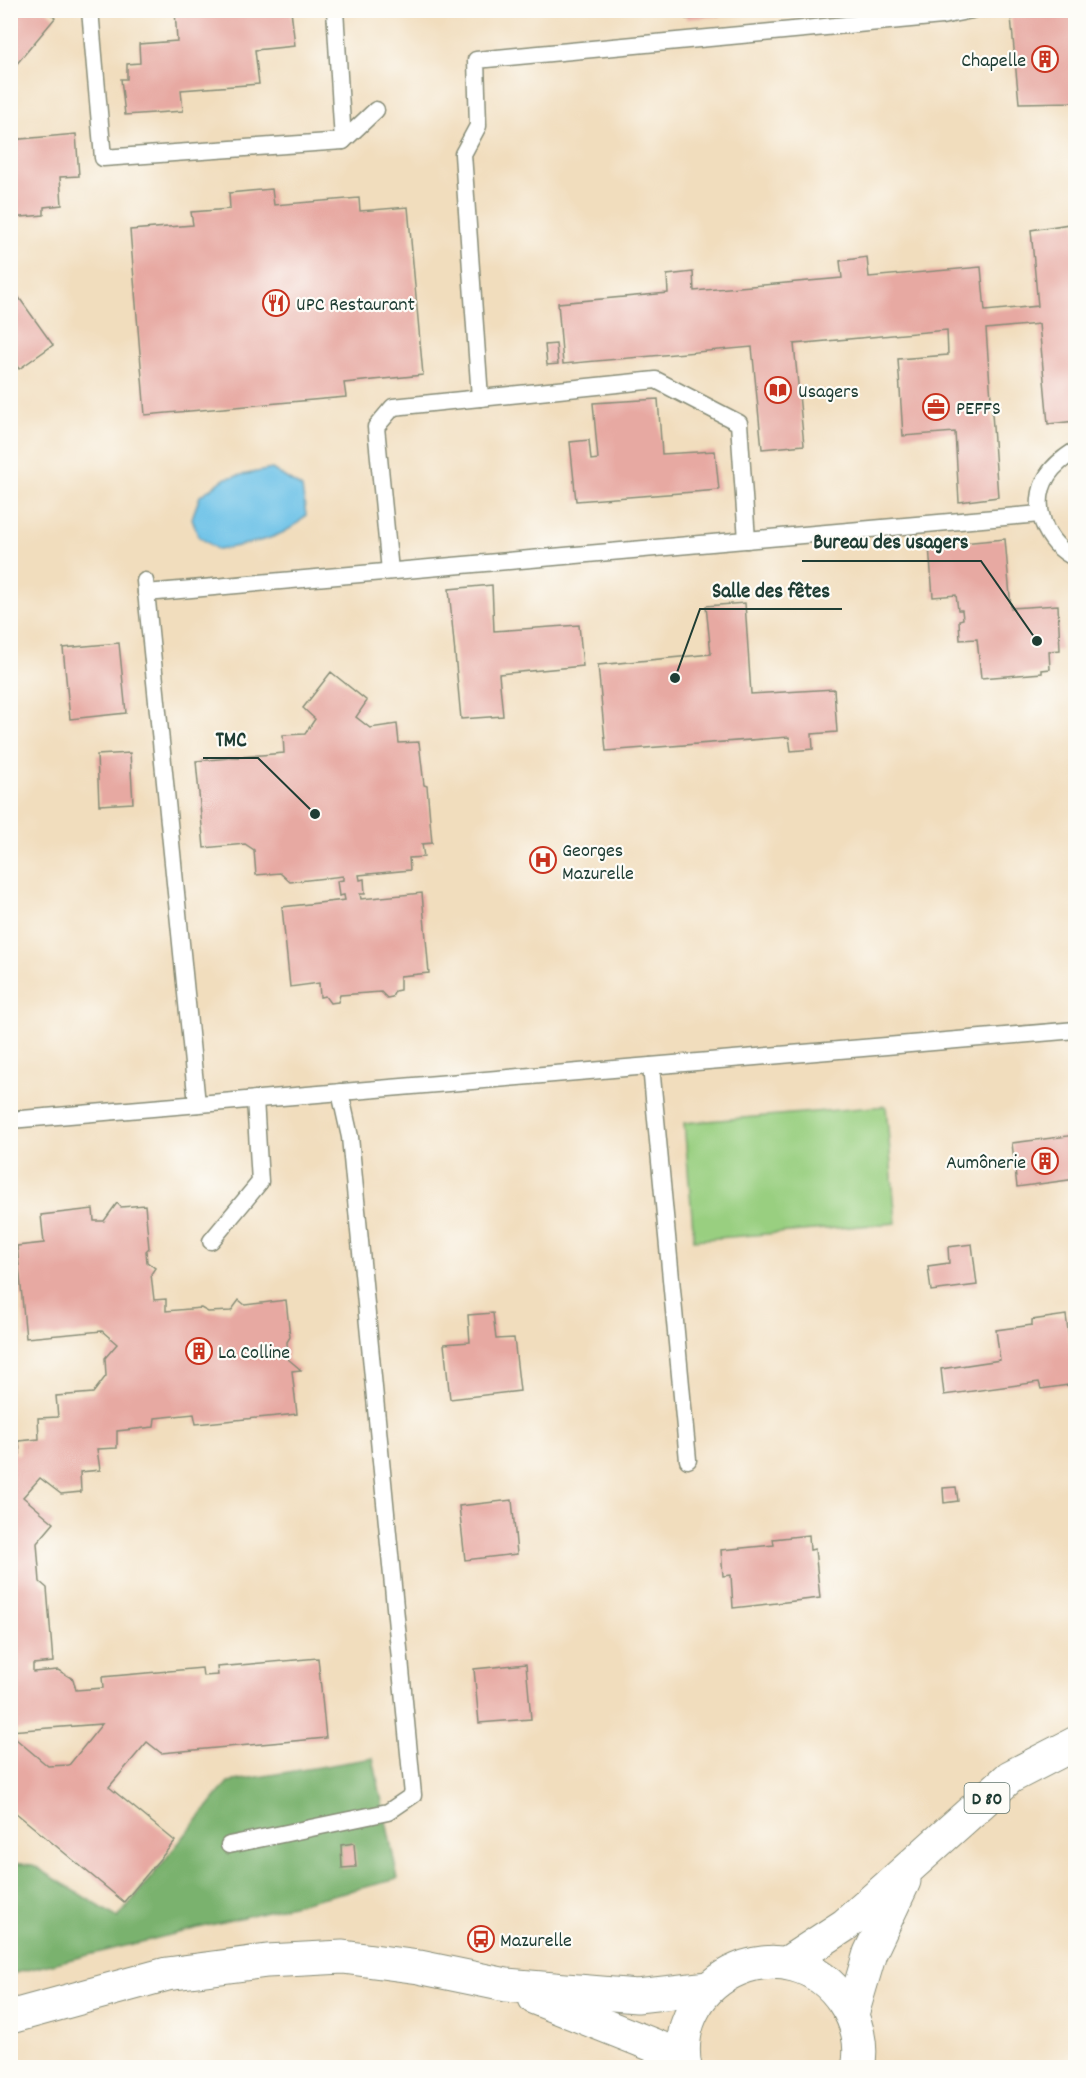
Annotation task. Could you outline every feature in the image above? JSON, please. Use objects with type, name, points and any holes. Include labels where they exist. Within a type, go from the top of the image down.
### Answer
[{"type":"main road","name":"D 80","points":[[787,1963],[845,1925],[1010,1777],[1076,1743]]},
{"type":"main road","name":"D 80","points":[[852,2014],[870,1953],[910,1869]]},
{"type":"main road","points":[[10,2017],[167,1974],[267,1961],[343,1958],[419,1967],[506,1985],[637,1996],[709,1988]]},
{"type":"main road","points":[[506,1985],[684,2062],[685,2032],[694,2008],[709,1988],[732,1971],[759,1962],[787,1963],[814,1972],[836,1990],[852,2014],[859,2038],[858,2067]]},
{"type":"lane","points":[[90,10],[103,158],[344,141],[376,110]]},
{"type":"lane","points":[[335,10],[344,141]]},
{"type":"lane","points":[[480,398],[463,154],[478,126],[476,60],[930,17],[972,10]]},
{"type":"lane","points":[[390,571],[376,427],[393,407],[656,380],[739,423],[747,540]]},
{"type":"lane","points":[[1076,450],[1059,461],[1047,476],[1040,495],[1040,514],[1045,530],[1054,544],[1076,558]]},
{"type":"lane","points":[[197,1104],[145,587],[390,571],[1040,514]]},
{"type":"lane","points":[[10,1120],[1076,1030]]},
{"type":"lane","points":[[651,1066],[688,1460]]},
{"type":"lane","points":[[229,1845],[388,1812],[413,1795],[350,1137],[340,1092]]},
{"type":"lane","points":[[211,1241],[260,1182],[255,1099]]},
{"type":"green space","points":[[886,1106],[896,1223],[694,1240],[684,1123]]},
{"type":"green space","points":[[373,1758],[398,1879],[11,1974],[10,1863],[33,1865],[118,1918],[228,1782]]},
{"type":"water","points":[[272,469],[302,488],[306,515],[288,530],[277,535],[218,550],[198,536],[192,518],[200,496],[226,478]]},
{"type":"building","points":[[10,10],[46,10],[55,18],[10,72]]},
{"type":"building","points":[[175,10],[291,10],[295,46],[255,50],[259,84],[181,90],[183,111],[125,115],[121,79],[127,79],[127,64],[140,63],[139,44],[177,41]]},
{"type":"building","points":[[685,10],[771,10],[771,12],[686,19]]},
{"type":"building","name":"Chapelle","points":[[1076,11],[1076,102],[1019,103],[1011,17]]},
{"type":"building","points":[[76,134],[79,176],[60,177],[62,205],[44,207],[44,215],[10,218],[10,140]]},
{"type":"building","name":"UPC Restaurant","points":[[272,189],[274,205],[359,198],[360,211],[408,207],[423,375],[344,383],[346,397],[145,415],[130,230],[193,225],[191,212],[230,209],[229,193]]},
{"type":"building","points":[[1076,223],[1076,421],[1048,424],[1039,324],[986,329],[998,497],[959,502],[955,432],[903,436],[898,359],[948,355],[947,330],[794,344],[804,445],[762,449],[752,347],[563,364],[558,303],[668,293],[667,275],[693,272],[694,291],[842,278],[840,261],[867,257],[869,277],[981,267],[985,311],[1038,306],[1031,230]]},
{"type":"building","points":[[10,285],[53,345],[19,369],[10,357]]},
{"type":"building","points":[[556,344],[558,364],[547,365],[545,345]]},
{"type":"building","points":[[658,399],[662,454],[715,451],[719,490],[576,501],[570,442],[589,440],[591,460],[598,459],[593,403]]},
{"type":"building","points":[[1005,539],[1011,608],[1058,605],[1060,650],[1049,651],[1050,669],[1042,670],[1042,673],[981,678],[977,639],[960,640],[959,620],[963,619],[962,610],[958,610],[956,595],[933,597],[929,546]]},
{"type":"building","points":[[492,585],[494,631],[579,625],[583,666],[499,674],[503,716],[461,719],[449,589]]},
{"type":"building","points":[[745,603],[751,694],[834,689],[837,732],[812,734],[813,749],[791,751],[789,737],[606,751],[598,665],[711,654],[706,606]]},
{"type":"building","points":[[119,643],[126,713],[70,719],[63,648]]},
{"type":"building","points":[[331,672],[367,701],[356,717],[370,728],[397,724],[399,743],[419,742],[424,785],[427,786],[432,843],[422,844],[424,857],[409,858],[410,870],[359,875],[360,880],[364,879],[365,894],[360,894],[361,899],[422,893],[429,973],[400,976],[400,990],[395,991],[392,997],[387,998],[381,992],[340,995],[338,1002],[330,1003],[325,996],[320,997],[319,983],[290,987],[282,907],[345,900],[344,895],[339,896],[337,881],[343,880],[343,876],[290,882],[280,873],[256,875],[254,850],[245,844],[204,848],[196,761],[284,753],[283,735],[305,734],[315,719],[303,708]]},
{"type":"building","points":[[130,753],[133,803],[99,805],[97,755]]},
{"type":"building","name":"Aumônerie","points":[[1076,1135],[1076,1179],[1017,1187],[1012,1143]]},
{"type":"building","points":[[117,1203],[121,1207],[145,1205],[149,1248],[146,1251],[147,1262],[155,1268],[151,1274],[154,1300],[166,1299],[166,1311],[201,1308],[208,1312],[231,1311],[239,1300],[245,1305],[286,1300],[290,1337],[287,1342],[288,1359],[301,1370],[292,1371],[297,1414],[196,1424],[194,1414],[155,1418],[154,1427],[117,1431],[117,1448],[97,1449],[100,1470],[80,1472],[81,1492],[61,1494],[40,1478],[23,1497],[54,1523],[37,1543],[40,1582],[47,1588],[53,1662],[33,1664],[33,1672],[58,1670],[73,1679],[76,1690],[103,1688],[102,1677],[202,1668],[203,1676],[218,1675],[217,1667],[318,1658],[326,1738],[161,1753],[147,1742],[109,1787],[175,1841],[124,1902],[10,1808],[10,1734],[48,1766],[69,1765],[102,1724],[10,1731],[10,1442],[14,1441],[15,1454],[20,1454],[19,1441],[39,1439],[38,1418],[58,1417],[56,1396],[93,1393],[106,1376],[105,1358],[117,1344],[102,1331],[26,1338],[17,1246],[44,1243],[41,1215],[93,1209],[94,1221],[104,1221]]},
{"type":"building","points":[[972,1244],[977,1285],[931,1291],[928,1266],[949,1263],[948,1247]]},
{"type":"building","points":[[493,1313],[496,1339],[514,1338],[520,1391],[450,1399],[444,1344],[470,1342],[468,1315]]},
{"type":"building","points":[[1066,1315],[1075,1384],[1041,1389],[1039,1382],[944,1395],[941,1369],[1000,1360],[996,1330],[1032,1325],[1032,1320]]},
{"type":"building","points":[[956,1487],[958,1501],[944,1503],[943,1488]]},
{"type":"building","points":[[512,1500],[517,1554],[465,1560],[459,1506]]},
{"type":"building","points":[[809,1535],[810,1550],[815,1549],[820,1598],[733,1608],[731,1575],[723,1576],[721,1550],[774,1545],[773,1539]]},
{"type":"building","points":[[526,1664],[531,1719],[479,1723],[474,1669]]},
{"type":"building","points":[[354,1843],[356,1867],[342,1868],[341,1845]]},
{"type":"place","name":"Chapelle","points":[[1045,59]]},
{"type":"place","name":"UPC Restaurant","points":[[276,303]]},
{"type":"place","name":"Usagers","points":[[778,390]]},
{"type":"place","name":"PEFFS","points":[[936,407]]},
{"type":"place","name":"Bureau des usagers","points":[[1037,641]]},
{"type":"place","name":"Salle des fêtes","points":[[675,678]]},
{"type":"place","name":"TMC","points":[[315,814]]},
{"type":"place","name":"Georges Mazurelle","points":[[543,860]]},
{"type":"place","name":"Aumônerie","points":[[1045,1161]]},
{"type":"place","name":"La Colline","points":[[199,1351]]},
{"type":"place","name":"Mazurelle","points":[[481,1939]]}]
